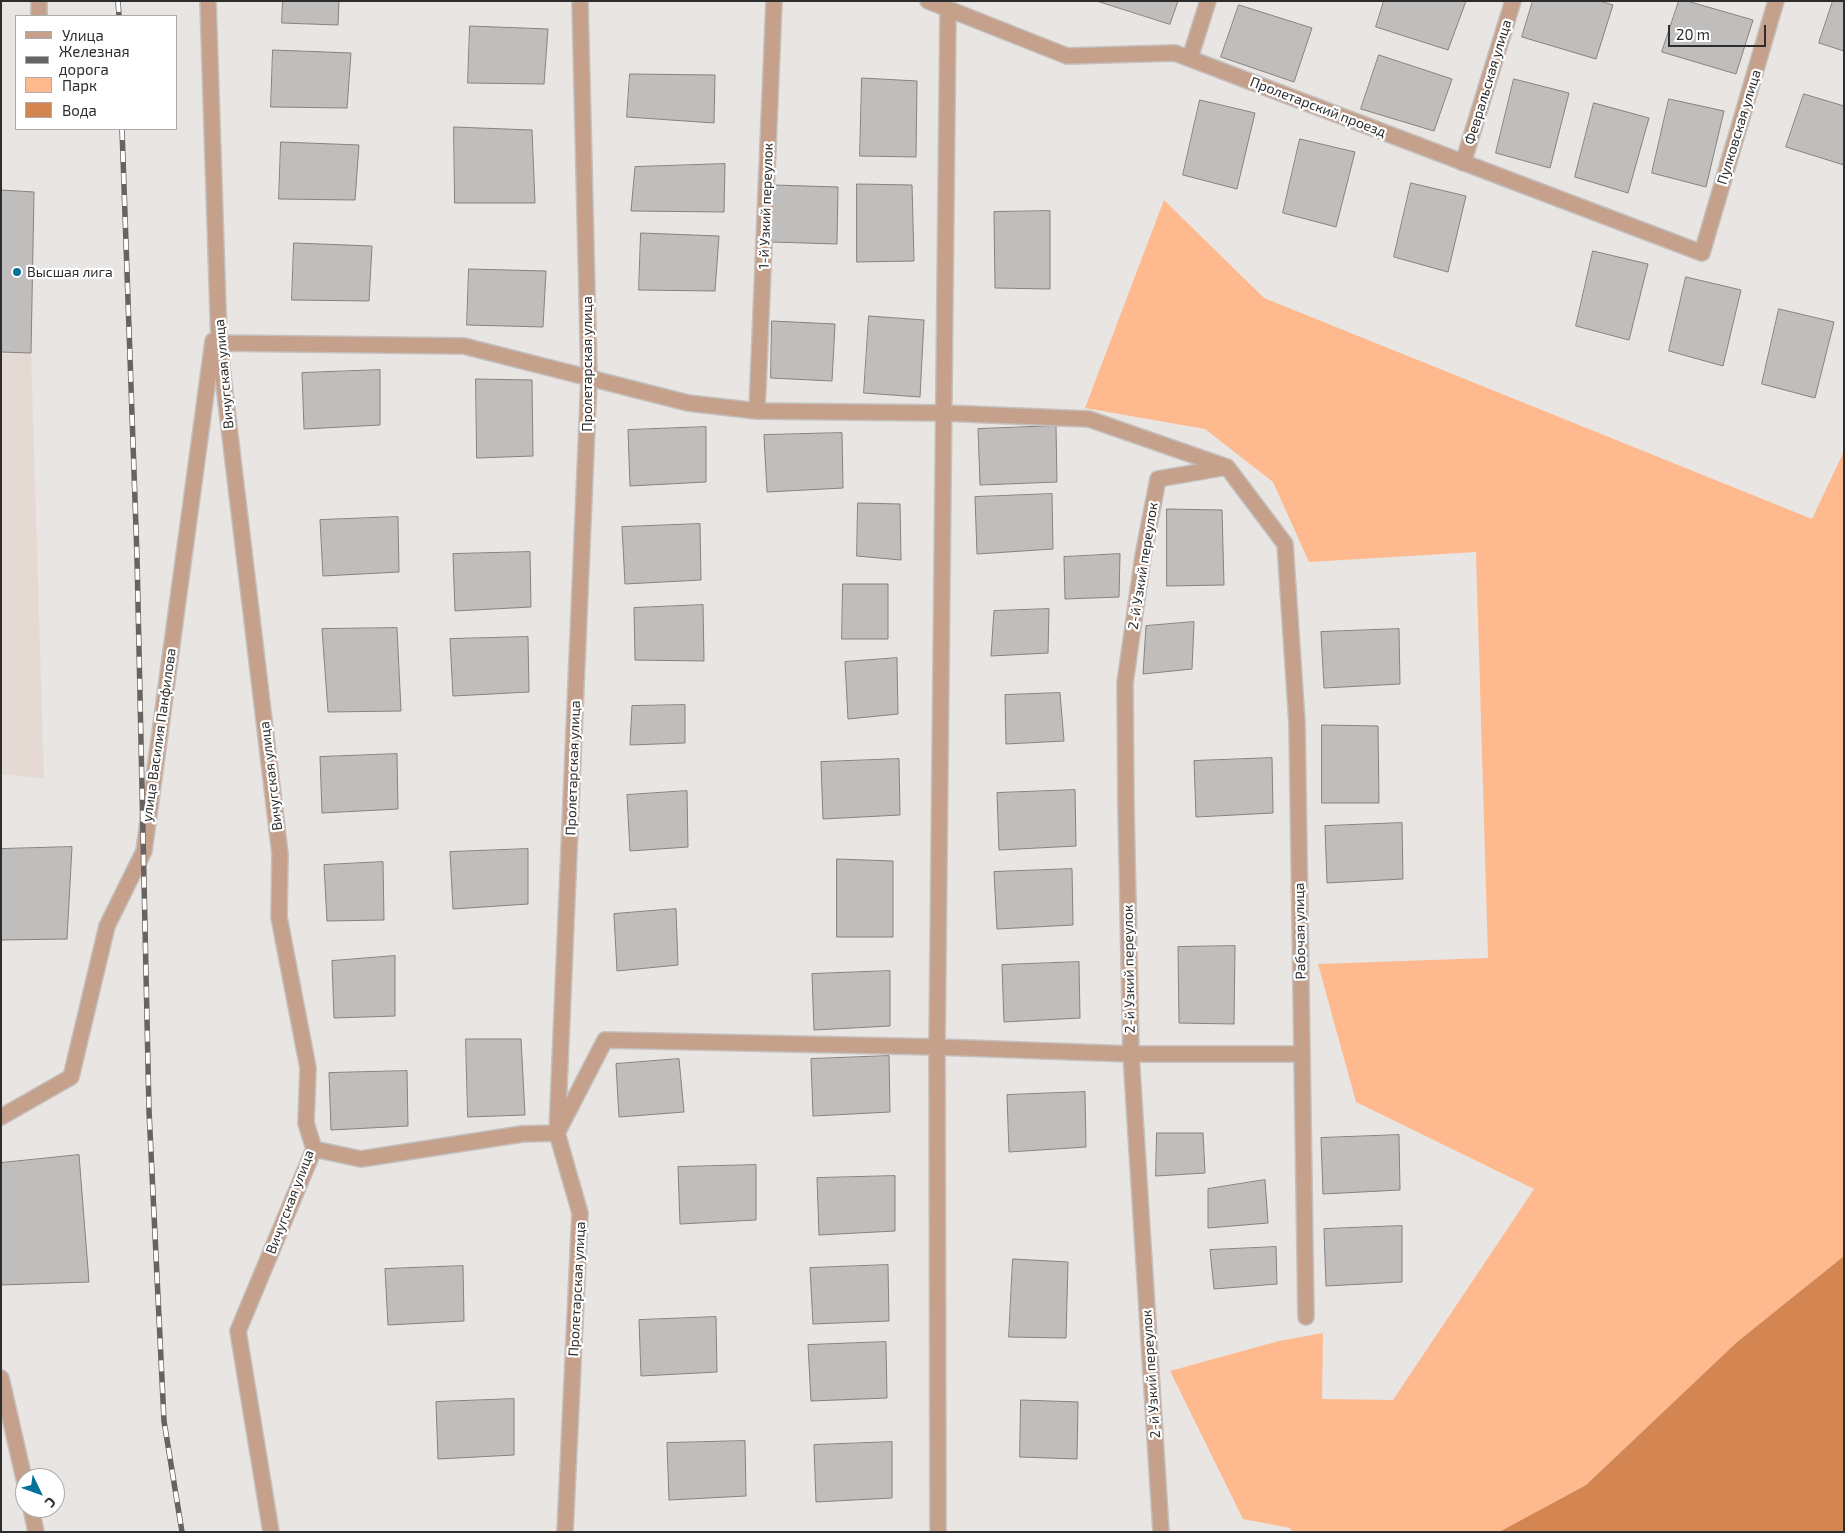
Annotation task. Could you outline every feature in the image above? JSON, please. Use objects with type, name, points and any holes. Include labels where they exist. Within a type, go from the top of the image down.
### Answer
[{"type":"street","points":[[39,1],[39,15]]},
{"type":"street","name":"Вичугская улица","points":[[208,1],[219,343],[280,854],[279,917],[308,1068],[306,1123],[314,1149],[238,1331],[271,1532]]},
{"type":"street","name":"Пролетарская улица","points":[[565,1532],[580,1213],[557,1133],[589,378],[580,1]]},
{"type":"street","name":"1-й Узкий переулок","points":[[757,411],[774,1]]},
{"type":"street","name":"Пролетарский проезд","points":[[928,1],[1066,56],[1175,53],[1702,253]]},
{"type":"street","points":[[1190,58],[1208,1]]},
{"type":"street","name":"Февральская улица","points":[[1464,162],[1513,1]]},
{"type":"street","name":"Пулковская улица","points":[[1702,253],[1776,1]]},
{"type":"street","points":[[938,1532],[937,1047],[942,413],[948,10]]},
{"type":"street","name":"улица Василия Панфилова","points":[[1,1117],[71,1077],[107,926],[144,851],[218,304]]},
{"type":"street","points":[[219,343],[464,346],[688,403],[757,411],[942,413],[1089,419],[1228,467]]},
{"type":"street","name":"Рабочая улица","points":[[1228,467],[1285,544],[1297,723],[1306,1317]]},
{"type":"street","name":"2-й Узкий переулок","points":[[1161,1532],[1131,1054],[1125,683],[1143,556],[1158,479],[1228,467]]},
{"type":"street","points":[[314,1149],[362,1159],[522,1134],[557,1133],[605,1040],[937,1047],[1131,1054],[1302,1054]]},
{"type":"street","points":[[1,1378],[22,1468]]},
{"type":"street","points":[[33,1518],[36,1532]]},
{"type":"shaded area","points":[[1,352],[31,353],[44,779],[1,774]]},
{"type":"green space","points":[[1164,200],[1264,298],[1812,519],[1844,451],[1844,1256],[1737,1342],[1586,1485],[1499,1532],[1292,1532],[1290,1528],[1243,1519],[1170,1371],[1279,1341],[1323,1333],[1322,1399],[1393,1400],[1534,1189],[1356,1102],[1318,964],[1488,958],[1476,552],[1309,562],[1273,482],[1205,429],[1085,408]]},
{"type":"water","points":[[1844,1256],[1844,1532],[1499,1532],[1586,1485],[1737,1342]]},
{"type":"building","points":[[283,1],[339,1],[338,25],[282,23]]},
{"type":"building","points":[[1097,1],[1178,1],[1170,24]]},
{"type":"building","points":[[1384,1],[1466,1],[1448,50],[1376,27]]},
{"type":"building","points":[[1533,1],[1600,1],[1613,5],[1596,59],[1522,37]]},
{"type":"building","points":[[1679,1],[1687,1],[1753,20],[1736,74],[1662,52]]},
{"type":"building","points":[[1833,1],[1844,1],[1844,51],[1819,43]]},
{"type":"building","points":[[1239,5],[1312,28],[1294,82],[1221,57]]},
{"type":"building","points":[[470,26],[548,29],[544,84],[468,83]]},
{"type":"building","points":[[273,50],[351,53],[347,108],[271,107]]},
{"type":"building","points":[[1379,55],[1452,79],[1434,131],[1361,109]]},
{"type":"building","points":[[630,74],[715,75],[714,123],[627,117]]},
{"type":"building","points":[[862,78],[917,81],[916,157],[860,156]]},
{"type":"building","points":[[1514,79],[1569,93],[1550,168],[1496,153]]},
{"type":"building","points":[[1804,94],[1844,106],[1844,165],[1786,147]]},
{"type":"building","points":[[1669,99],[1724,111],[1706,187],[1652,173]]},
{"type":"building","points":[[1200,100],[1255,113],[1237,189],[1183,175]]},
{"type":"building","points":[[1594,103],[1649,118],[1628,193],[1575,177]]},
{"type":"building","points":[[454,127],[532,130],[535,203],[455,203]]},
{"type":"building","points":[[1300,139],[1355,152],[1336,227],[1283,213]]},
{"type":"building","points":[[281,142],[359,145],[355,200],[279,199]]},
{"type":"building","points":[[725,164],[724,212],[631,211],[635,167]]},
{"type":"building","points":[[1411,183],[1466,196],[1448,272],[1394,257]]},
{"type":"building","points":[[857,184],[912,185],[914,261],[857,262]]},
{"type":"building","points":[[774,185],[838,187],[837,244],[772,242]]},
{"type":"building","name":"Высшая лига","points":[[1,190],[34,192],[31,353],[1,352]]},
{"type":"building","points":[[1050,211],[1050,289],[995,288],[994,212]]},
{"type":"building","points":[[641,233],[719,236],[715,291],[639,290]]},
{"type":"building","points":[[294,243],[372,246],[369,301],[292,300]]},
{"type":"building","points":[[1593,251],[1648,264],[1629,340],[1576,326]]},
{"type":"building","points":[[469,269],[546,271],[543,327],[467,325]]},
{"type":"building","points":[[1686,277],[1741,290],[1723,366],[1669,351]]},
{"type":"building","points":[[1779,309],[1834,322],[1815,398],[1762,384]]},
{"type":"building","points":[[869,316],[924,320],[920,397],[864,393]]},
{"type":"building","points":[[772,321],[835,324],[832,381],[771,378]]},
{"type":"building","points":[[380,370],[380,425],[304,429],[302,373]]},
{"type":"building","points":[[476,379],[532,380],[533,456],[477,458]]},
{"type":"building","points":[[1056,426],[1057,482],[980,485],[978,429]]},
{"type":"building","points":[[706,427],[706,482],[630,486],[628,430]]},
{"type":"building","points":[[842,433],[843,488],[767,492],[764,435]]},
{"type":"building","points":[[1052,494],[1053,549],[977,554],[975,497]]},
{"type":"building","points":[[858,503],[900,504],[901,560],[857,556]]},
{"type":"building","points":[[1167,509],[1222,510],[1224,585],[1167,586]]},
{"type":"building","points":[[398,517],[399,572],[323,576],[320,520]]},
{"type":"building","points":[[700,524],[701,580],[625,584],[622,527]]},
{"type":"building","points":[[530,552],[531,607],[455,611],[453,554]]},
{"type":"building","points":[[1120,554],[1119,597],[1065,599],[1064,557]]},
{"type":"building","points":[[843,584],[888,584],[888,639],[842,639]]},
{"type":"building","points":[[703,605],[704,661],[635,660],[634,608]]},
{"type":"building","points":[[1049,609],[1048,653],[991,656],[994,611]]},
{"type":"building","points":[[1194,622],[1192,669],[1143,674],[1146,626]]},
{"type":"building","points":[[397,628],[401,711],[328,712],[322,629]]},
{"type":"building","points":[[1399,629],[1400,684],[1324,688],[1321,632]]},
{"type":"building","points":[[528,637],[529,692],[453,696],[450,639]]},
{"type":"building","points":[[897,658],[898,714],[848,719],[845,662]]},
{"type":"building","points":[[1060,693],[1064,741],[1006,744],[1005,695]]},
{"type":"building","points":[[685,705],[685,743],[630,745],[632,706]]},
{"type":"building","points":[[1322,725],[1378,726],[1379,803],[1322,803]]},
{"type":"building","points":[[397,754],[398,809],[322,813],[320,757]]},
{"type":"building","points":[[1272,758],[1273,813],[1196,817],[1194,761]]},
{"type":"building","points":[[899,759],[900,815],[823,819],[821,762]]},
{"type":"building","points":[[1075,790],[1076,846],[999,850],[997,793]]},
{"type":"building","points":[[687,791],[688,847],[630,851],[627,795]]},
{"type":"building","points":[[1402,823],[1403,879],[1327,883],[1325,826]]},
{"type":"building","points":[[72,847],[67,939],[1,940],[1,849]]},
{"type":"building","points":[[528,849],[528,904],[453,909],[450,852]]},
{"type":"building","points":[[837,859],[893,861],[893,937],[837,937]]},
{"type":"building","points":[[383,862],[384,920],[327,921],[324,865]]},
{"type":"building","points":[[1072,869],[1073,925],[997,929],[994,872]]},
{"type":"building","points":[[676,909],[678,965],[617,971],[614,914]]},
{"type":"building","points":[[1235,946],[1234,1024],[1179,1023],[1178,947]]},
{"type":"building","points":[[395,956],[395,1016],[334,1018],[332,961]]},
{"type":"building","points":[[1079,962],[1080,1018],[1004,1022],[1002,965]]},
{"type":"building","points":[[890,971],[890,1026],[814,1030],[812,974]]},
{"type":"building","points":[[466,1039],[521,1039],[525,1115],[468,1117]]},
{"type":"building","points":[[889,1056],[890,1112],[813,1116],[811,1059]]},
{"type":"building","points":[[679,1059],[684,1112],[619,1117],[616,1064]]},
{"type":"building","points":[[407,1071],[408,1126],[331,1130],[329,1073]]},
{"type":"building","points":[[1085,1092],[1086,1147],[1009,1152],[1007,1095]]},
{"type":"building","points":[[1157,1133],[1203,1133],[1205,1173],[1156,1176]]},
{"type":"building","points":[[1399,1135],[1400,1190],[1323,1194],[1321,1138]]},
{"type":"building","points":[[79,1155],[89,1282],[1,1285],[1,1163]]},
{"type":"building","points":[[756,1165],[756,1220],[680,1224],[678,1167]]},
{"type":"building","points":[[895,1176],[895,1231],[819,1235],[817,1178]]},
{"type":"building","points":[[1265,1180],[1268,1223],[1208,1228],[1208,1189]]},
{"type":"building","points":[[1402,1226],[1402,1282],[1326,1286],[1324,1229]]},
{"type":"building","points":[[1276,1247],[1277,1284],[1214,1289],[1210,1250]]},
{"type":"building","points":[[1013,1259],[1068,1262],[1066,1338],[1009,1337]]},
{"type":"building","points":[[888,1265],[889,1321],[813,1324],[810,1268]]},
{"type":"building","points":[[463,1266],[464,1321],[388,1325],[385,1269]]},
{"type":"building","points":[[716,1317],[717,1372],[641,1376],[639,1320]]},
{"type":"building","points":[[886,1342],[887,1398],[811,1401],[808,1345]]},
{"type":"building","points":[[514,1399],[514,1455],[438,1459],[436,1402]]},
{"type":"building","points":[[1021,1400],[1078,1402],[1077,1459],[1020,1457]]},
{"type":"building","points":[[745,1441],[746,1496],[669,1500],[667,1443]]},
{"type":"building","points":[[892,1442],[892,1498],[816,1502],[814,1445]]},
{"type":"railway","points":[[118,1],[119,15]]},
{"type":"railway","points":[[122,130],[137,557],[149,1111],[164,1421],[182,1532]]},
{"type":"place","name":"Высшая лига","points":[[17,272]]}]
